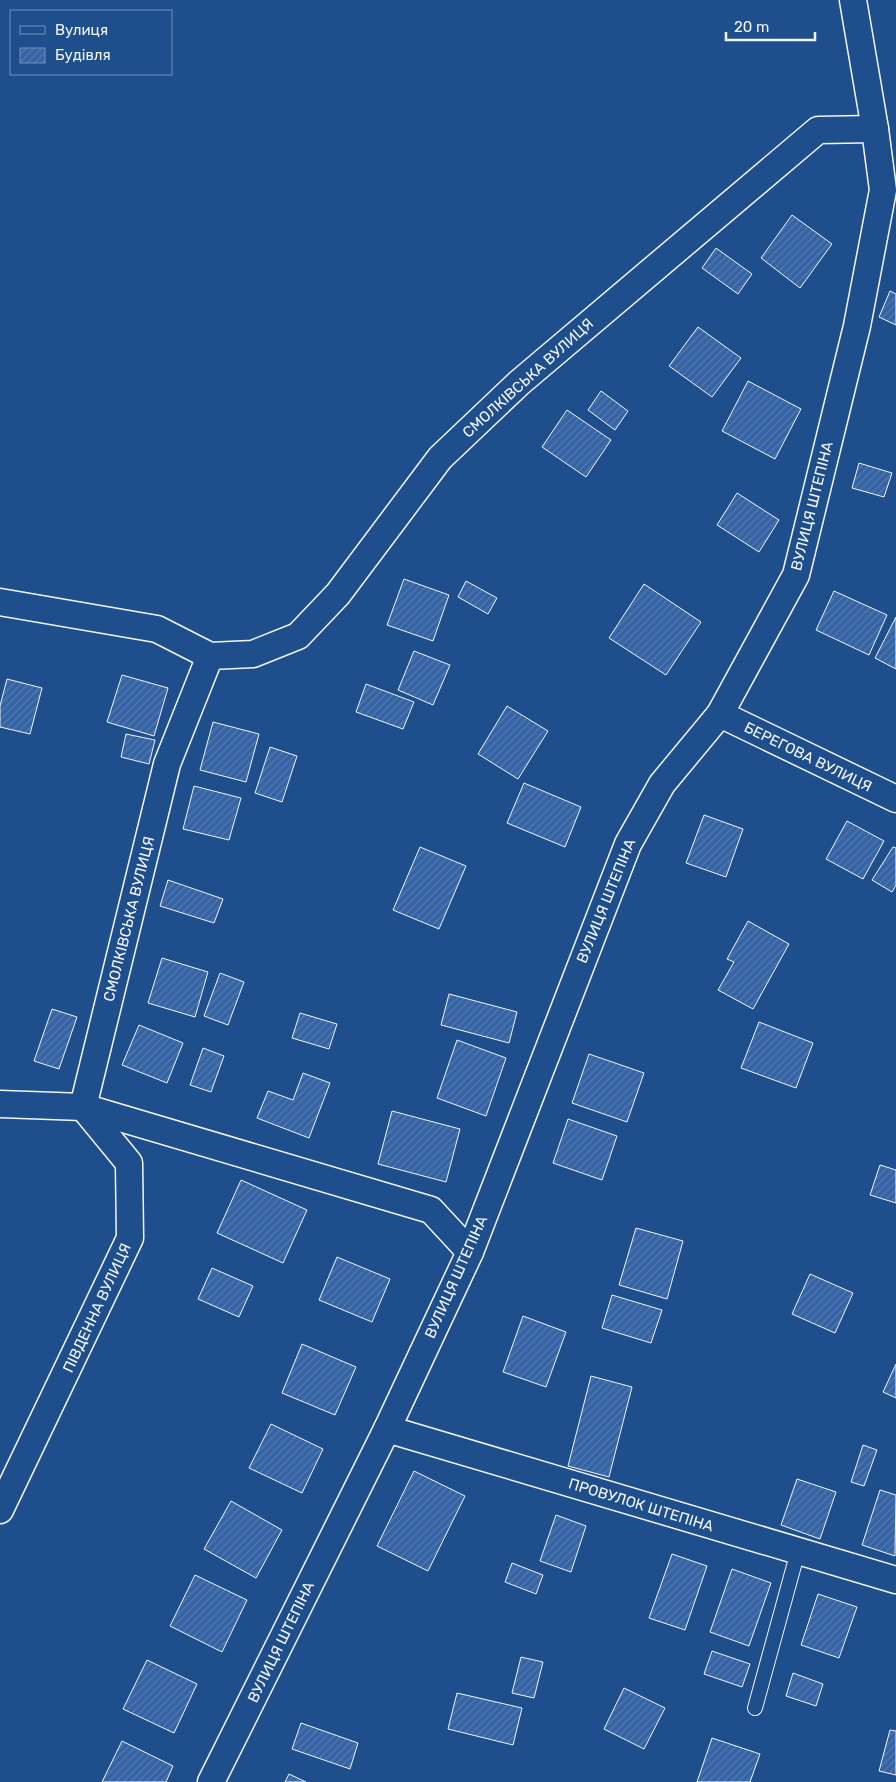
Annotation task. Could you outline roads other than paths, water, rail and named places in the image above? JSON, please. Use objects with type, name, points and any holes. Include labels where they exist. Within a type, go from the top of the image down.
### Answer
[{"type":"street","name":"ВУЛИЦЯ ШТЕПІНА","points":[[211,1782],[387,1429],[470,1252],[628,844],[662,784],[720,714],[796,575],[889,193],[853,0]]},
{"type":"street","name":"СМОЛКІВСЬКА ВУЛИЦЯ","points":[[0,602],[157,629],[210,656],[252,654],[298,636],[338,594],[440,458],[519,383],[818,130],[876,129]]},
{"type":"street","name":"СМОЛКІВСЬКА ВУЛИЦЯ","points":[[83,1107],[167,764],[210,656]]},
{"type":"street","name":"БЕРЕГОВА ВУЛИЦЯ","points":[[720,714],[896,799]]},
{"type":"street","points":[[0,1104],[83,1107],[431,1210],[470,1252]]},
{"type":"street","name":"ПІВДЕННА ВУЛИЦЯ","points":[[0,1510],[130,1238],[129,1163],[83,1107]]},
{"type":"street","name":"ПРОВУЛОК ШТЕПІНА","points":[[387,1429],[896,1580]]},
{"type":"lane","points":[[755,1708],[798,1551]]}]
